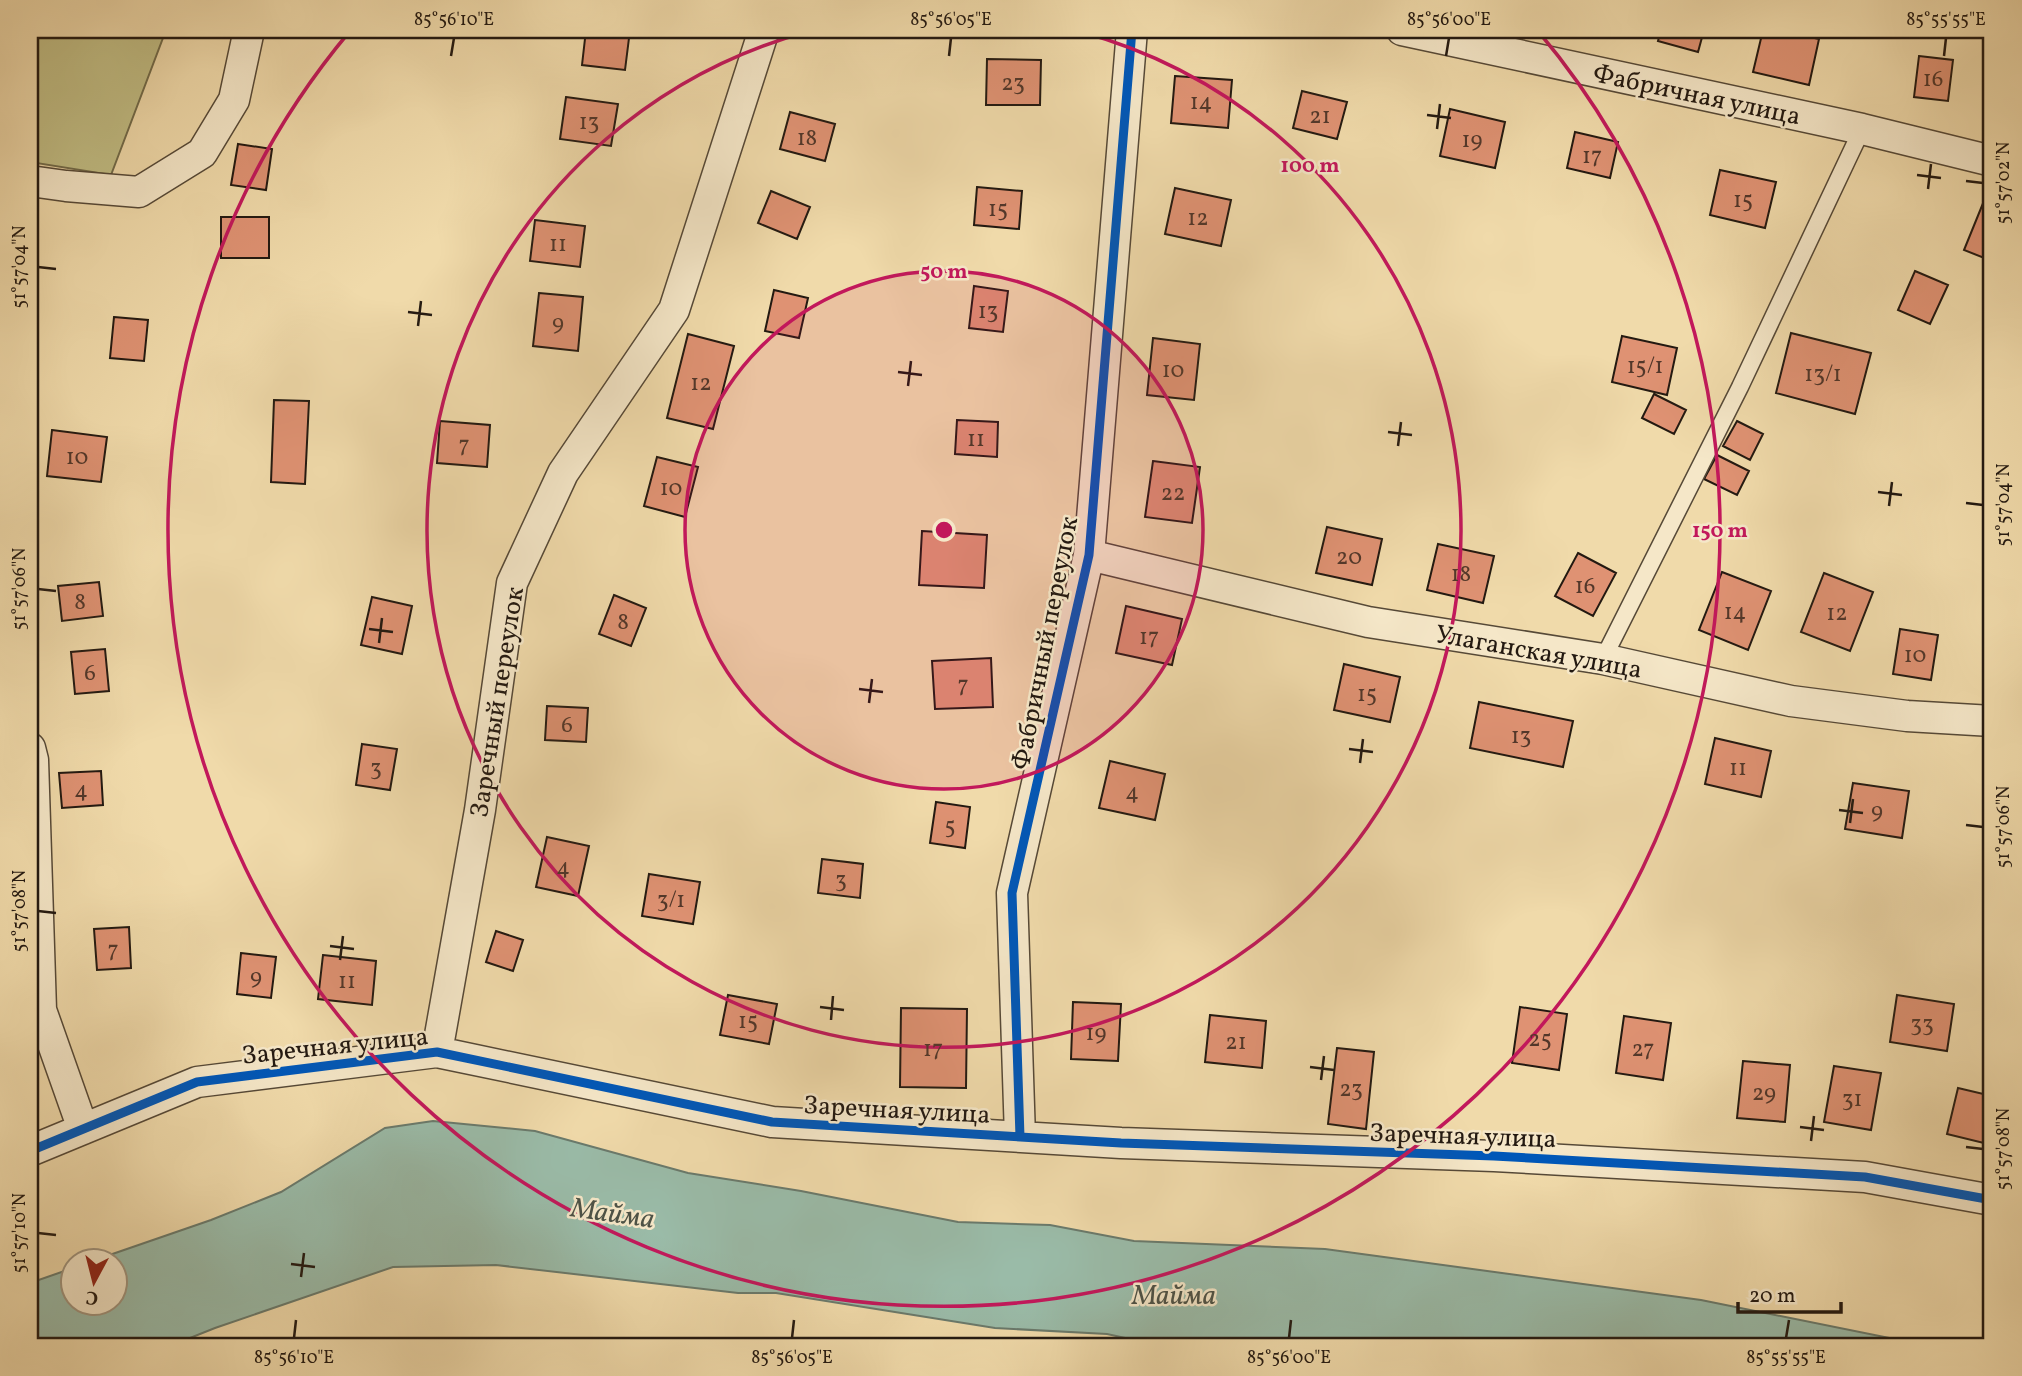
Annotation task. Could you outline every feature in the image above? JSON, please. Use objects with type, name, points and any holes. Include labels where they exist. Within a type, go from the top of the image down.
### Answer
[{"type":"street","points":[[30,181],[139,192],[202,153],[234,100],[249,30]]},
{"type":"street","name":"Заречный переулок","points":[[437,1052],[480,810],[512,583],[563,473],[674,310],[764,30]]},
{"type":"street","name":"Фабричный переулок","points":[[1020,1137],[1012,893],[1089,555],[1132,30]]},
{"type":"street","name":"Фабричная улица","points":[[1403,30],[1862,129],[1992,161]]},
{"type":"street","name":"Улаганская улица","points":[[1089,555],[1368,622],[1604,659],[1791,701],[1907,716],[1992,721]]},
{"type":"street","points":[[30,748],[33,760],[41,1010],[83,1129]]},
{"type":"street","name":"Заречная улица","points":[[30,1150],[197,1082],[437,1052],[772,1122],[1121,1143],[1494,1156],[1865,1177],[1992,1199]]},
{"type":"lane","points":[[1604,659],[1740,387],[1862,129]]},
{"type":"shaded area","points":[[30,30],[166,30],[111,175],[30,162]]},
{"type":"water","name":"Майма","points":[[433,1121],[535,1131],[688,1173],[801,1191],[958,1222],[1050,1225],[1134,1241],[1325,1249],[1701,1300],[1929,1346],[1162,1346],[1107,1334],[995,1328],[776,1293],[738,1293],[496,1265],[393,1267],[170,1346],[30,1346],[30,1283],[60,1273],[60,1316],[130,1316],[130,1248],[281,1192],[385,1128]]},
{"type":"building","points":[[586,30],[630,30],[625,70],[582,65]]},
{"type":"building","points":[[1661,30],[1704,30],[1698,52],[1658,41]]},
{"type":"building","points":[[1763,30],[1779,30],[1819,39],[1809,85],[1753,72]]},
{"type":"building","points":[[1919,56],[1953,60],[1948,101],[1914,97]]},
{"type":"building","points":[[987,59],[1041,60],[1040,105],[986,105]]},
{"type":"building","points":[[1175,76],[1232,80],[1228,128],[1171,123]]},
{"type":"building","points":[[1302,91],[1347,102],[1337,139],[1293,128]]},
{"type":"building","points":[[566,97],[618,104],[611,146],[560,139]]},
{"type":"building","points":[[1450,109],[1505,122],[1495,168],[1440,156]]},
{"type":"building","points":[[790,112],[835,124],[825,161],[780,149]]},
{"type":"building","points":[[1575,132],[1618,142],[1610,178],[1567,168]]},
{"type":"building","points":[[238,144],[272,149],[266,190],[231,185]]},
{"type":"building","points":[[1720,170],[1776,182],[1765,228],[1710,215]]},
{"type":"building","points":[[977,187],[1022,191],[1019,229],[974,225]]},
{"type":"building","points":[[1175,188],[1231,200],[1221,246],[1165,234]]},
{"type":"building","points":[[771,191],[810,207],[797,239],[758,223]]},
{"type":"building","points":[[1988,191],[1992,193],[1992,261],[1964,250]]},
{"type":"building","points":[[221,217],[269,217],[269,258],[221,258]]},
{"type":"building","points":[[535,220],[585,226],[580,267],[530,261]]},
{"type":"building","points":[[1915,271],[1948,285],[1930,324],[1898,310]]},
{"type":"building","points":[[974,286],[1008,291],[1003,332],[969,328]]},
{"type":"building","points":[[774,290],[808,298],[799,338],[765,331]]},
{"type":"building","points":[[539,293],[583,297],[578,351],[533,346]]},
{"type":"building","points":[[114,317],[148,320],[144,361],[110,358]]},
{"type":"building","points":[[1791,333],[1871,353],[1855,414],[1776,393]]},
{"type":"building","points":[[688,334],[734,346],[713,429],[667,418]]},
{"type":"building","points":[[1622,336],[1677,348],[1667,395],[1612,382]]},
{"type":"building","points":[[1153,338],[1200,344],[1194,400],[1147,395]]},
{"type":"building","points":[[1654,394],[1686,410],[1674,434],[1642,418]]},
{"type":"building","points":[[274,400],[309,401],[305,484],[271,482]]},
{"type":"building","points":[[957,420],[998,422],[997,457],[955,454]]},
{"type":"building","points":[[440,421],[490,425],[487,467],[437,463]]},
{"type":"building","points":[[1737,421],[1763,434],[1750,460],[1723,446]]},
{"type":"building","points":[[52,430],[107,437],[101,482],[47,476]]},
{"type":"building","points":[[1717,455],[1749,471],[1737,495],[1704,479]]},
{"type":"building","points":[[657,457],[698,467],[685,517],[644,506]]},
{"type":"building","points":[[1153,461],[1200,467],[1192,523],[1145,517]]},
{"type":"building","points":[[1327,527],[1382,539],[1372,585],[1316,573]]},
{"type":"building","points":[[922,531],[987,535],[984,588],[919,585]]},
{"type":"building","points":[[1438,544],[1494,556],[1483,603],[1427,590]]},
{"type":"building","points":[[1578,553],[1616,573],[1593,616],[1555,596]]},
{"type":"building","points":[[1722,572],[1771,591],[1748,650],[1699,630]]},
{"type":"building","points":[[1824,573],[1873,592],[1850,651],[1801,632]]},
{"type":"building","points":[[99,582],[103,616],[62,621],[58,586]]},
{"type":"building","points":[[614,595],[646,608],[631,646],[599,634]]},
{"type":"building","points":[[372,597],[412,606],[402,654],[361,645]]},
{"type":"building","points":[[1126,606],[1182,619],[1172,665],[1116,653]]},
{"type":"building","points":[[1900,629],[1938,635],[1931,680],[1893,674]]},
{"type":"building","points":[[105,649],[109,691],[75,694],[71,652]]},
{"type":"building","points":[[991,658],[993,707],[935,709],[932,661]]},
{"type":"building","points":[[1344,664],[1400,677],[1390,722],[1334,710]]},
{"type":"building","points":[[1479,702],[1573,721],[1563,767],[1470,748]]},
{"type":"building","points":[[547,706],[588,708],[586,742],[545,740]]},
{"type":"building","points":[[1715,738],[1771,751],[1761,797],[1705,784]]},
{"type":"building","points":[[362,744],[397,749],[390,790],[356,785]]},
{"type":"building","points":[[1110,761],[1165,774],[1155,820],[1099,808]]},
{"type":"building","points":[[101,771],[103,805],[62,808],[59,773]]},
{"type":"building","points":[[1853,783],[1909,791],[1902,838],[1845,829]]},
{"type":"building","points":[[936,802],[970,807],[965,848],[930,843]]},
{"type":"building","points":[[547,837],[589,846],[578,896],[536,887]]},
{"type":"building","points":[[822,859],[863,864],[860,898],[818,893]]},
{"type":"building","points":[[649,874],[700,882],[693,924],[642,916]]},
{"type":"building","points":[[129,927],[131,968],[97,970],[94,929]]},
{"type":"building","points":[[496,931],[523,940],[513,971],[486,962]]},
{"type":"building","points":[[241,953],[276,957],[271,998],[237,994]]},
{"type":"building","points":[[323,955],[376,961],[372,1005],[318,999]]},
{"type":"building","points":[[728,995],[777,1004],[769,1044],[720,1035]]},
{"type":"building","points":[[1897,995],[1954,1004],[1947,1051],[1890,1042]]},
{"type":"building","points":[[1073,1002],[1121,1004],[1118,1061],[1071,1059]]},
{"type":"building","points":[[1520,1007],[1567,1014],[1559,1070],[1512,1063]]},
{"type":"building","points":[[901,1008],[967,1009],[966,1088],[900,1087]]},
{"type":"building","points":[[1210,1015],[1266,1021],[1262,1068],[1205,1062]]},
{"type":"building","points":[[1624,1016],[1671,1023],[1663,1080],[1616,1073]]},
{"type":"building","points":[[1337,1048],[1374,1052],[1366,1129],[1328,1124]]},
{"type":"building","points":[[1743,1061],[1790,1065],[1785,1122],[1737,1118]]},
{"type":"building","points":[[1834,1066],[1881,1073],[1871,1130],[1824,1122]]},
{"type":"building","points":[[1958,1088],[1992,1096],[1992,1145],[1947,1134]]},
{"type":"cycle path","points":[[1020,1137],[1012,893],[1089,555],[1132,30]]},
{"type":"cycle path","points":[[30,1151],[197,1082],[437,1052],[772,1122],[1121,1143],[1494,1156],[1865,1177],[1992,1200]]}]
